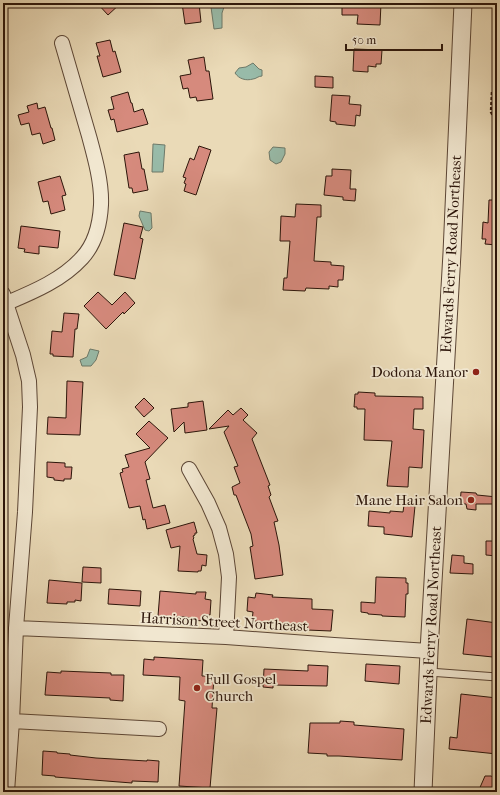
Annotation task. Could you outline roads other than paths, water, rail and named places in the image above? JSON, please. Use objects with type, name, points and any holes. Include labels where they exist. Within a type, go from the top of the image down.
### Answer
[{"type":"street","name":"Edwards Ferry Road Northeast","points":[[423,792],[429,651],[451,269],[463,3]]},
{"type":"street","points":[[8,792],[16,628],[25,512],[30,407],[29,381],[23,355],[5,298],[34,292],[55,280],[73,267],[90,247],[95,236],[99,222],[101,204],[95,159],[62,43]]},
{"type":"street","points":[[189,469],[208,503],[219,528],[226,554],[229,577],[226,637]]},
{"type":"street","name":"Harrison Street Northeast","points":[[16,628],[226,637],[429,651]]},
{"type":"street","points":[[12,721],[160,729]]},
{"type":"lane","points":[[428,672],[497,677]]},
{"type":"place","name":"Dodona Manor","points":[[476,372]]},
{"type":"place","name":"Mane Hair Salon","points":[[471,500]]},
{"type":"place","name":"Full Gospel Church","points":[[197,688]]}]
